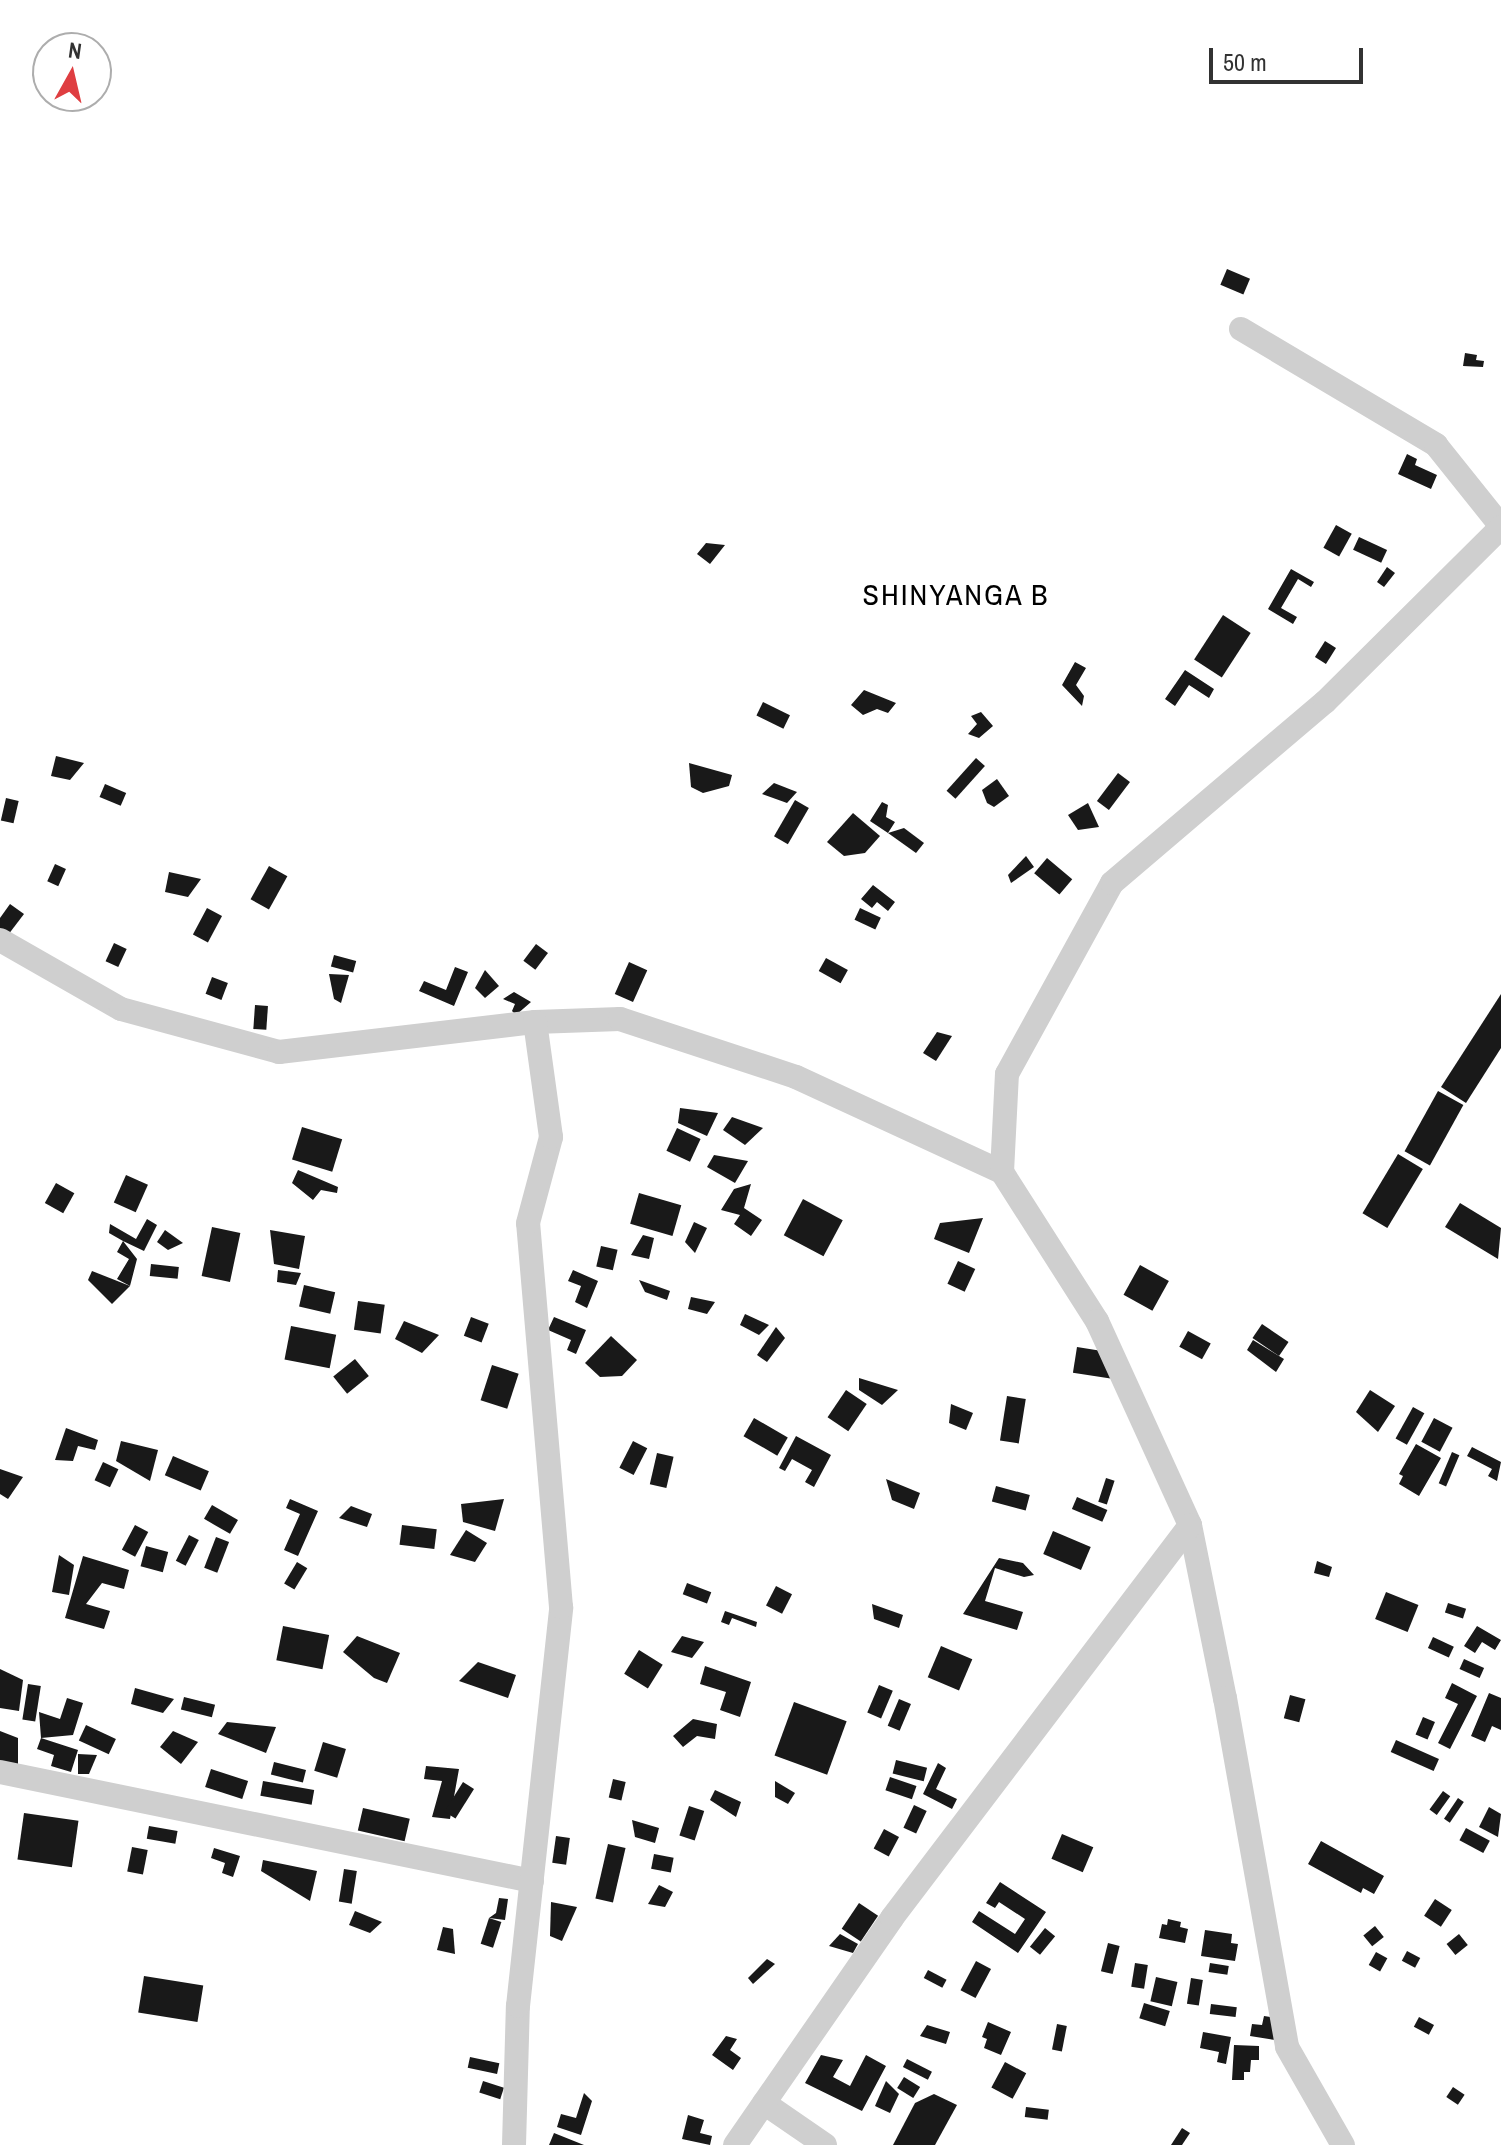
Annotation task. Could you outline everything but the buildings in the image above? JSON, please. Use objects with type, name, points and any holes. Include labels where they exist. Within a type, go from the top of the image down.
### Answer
[{"type":"street","points":[[1002,1172],[1007,1074],[1112,883],[1325,702],[1501,526],[1436,445],[1241,329]]},
{"type":"street","points":[[0,940],[121,1009],[279,1052],[535,1022],[620,1019],[796,1077],[1002,1172],[1097,1321],[1190,1525],[1228,1713],[1287,2047],[1343,2145]]},
{"type":"street","points":[[514,2145],[518,2006],[561,1607],[528,1223],[551,1137],[535,1022]]},
{"type":"street","points":[[735,2145],[892,1918],[1190,1525]]},
{"type":"street","points":[[0,1772],[532,1881]]},
{"type":"street","points":[[764,2103],[825,2145]]},
{"type":"district","name":"SHINYANGA B","points":[[956,594]]}]
